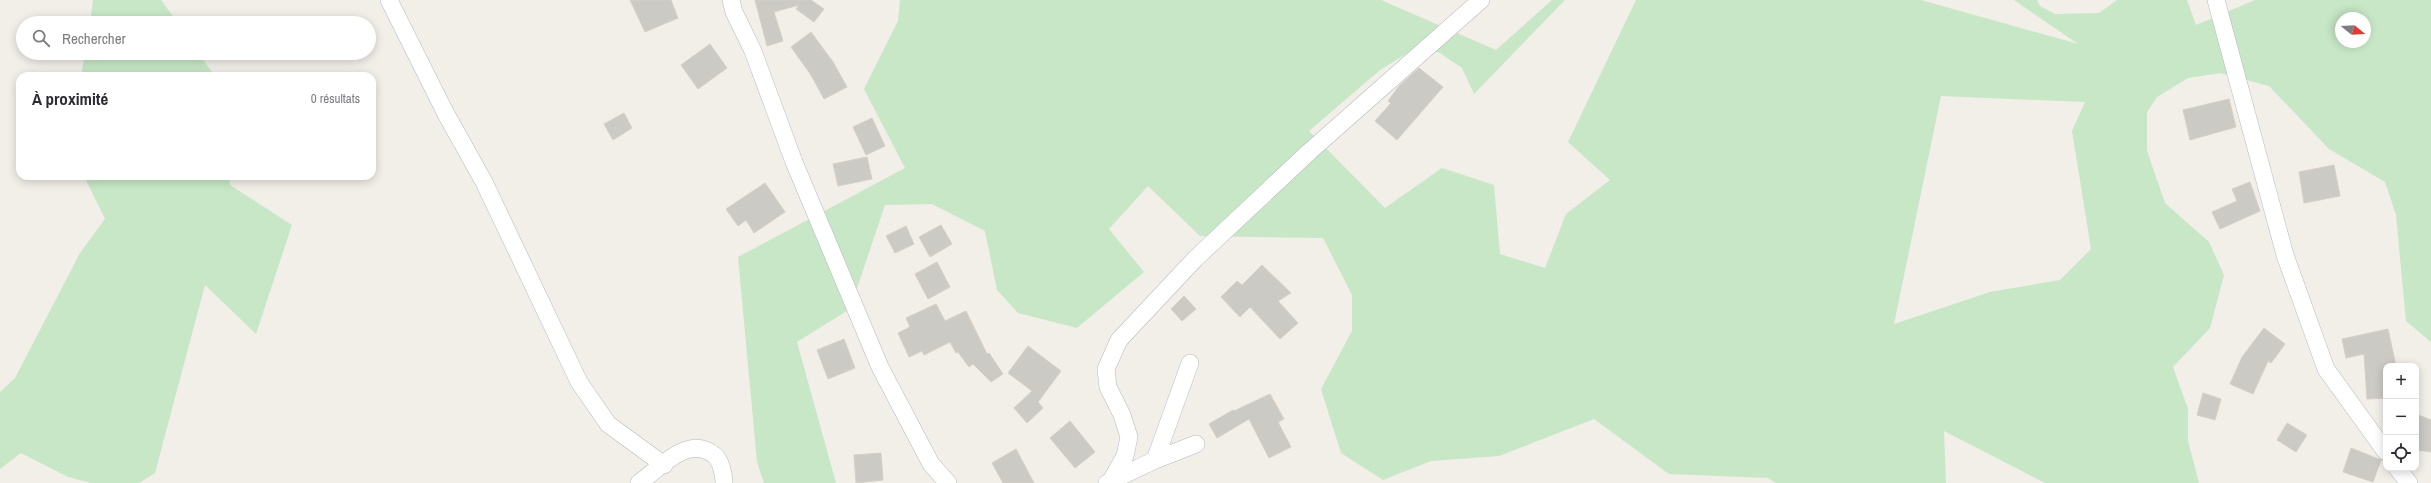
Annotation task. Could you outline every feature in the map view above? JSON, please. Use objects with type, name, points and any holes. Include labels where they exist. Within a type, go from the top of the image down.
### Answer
[{"type":"street","points":[[389,0],[446,114],[484,182],[579,382],[608,424],[664,464]]},
{"type":"street","points":[[731,0],[734,12],[753,51],[794,162],[880,367],[931,464],[948,483]]},
{"type":"street","points":[[1109,482],[1126,456],[1129,437],[1122,415],[1108,387],[1106,369],[1119,340],[1195,259],[1320,142],[1481,0]]},
{"type":"street","points":[[2216,0],[2285,255],[2326,369],[2383,448]]},
{"type":"street","points":[[1155,460],[1190,363]]},
{"type":"street","points":[[1109,482],[1155,460],[1196,444]]},
{"type":"street","points":[[639,483],[682,450],[695,447],[706,448],[718,458],[724,483]]},
{"type":"street","points":[[2400,471],[2409,483]]},
{"type":"green space","points":[[93,0],[161,0],[173,16],[91,16]]},
{"type":"green space","points":[[900,0],[1381,0],[1496,50],[1552,0],[1565,0],[1474,94],[1462,68],[1440,53],[1419,46],[1380,70],[1309,131],[1385,208],[1442,168],[1494,185],[1500,254],[1545,268],[1566,214],[1610,180],[1568,142],[1636,0],[1921,0],[2078,44],[2014,0],[2037,0],[2040,6],[2055,14],[2099,13],[2117,0],[2187,0],[2196,25],[2255,0],[2431,0],[2431,342],[2406,321],[2396,215],[2385,182],[2329,149],[2269,86],[2220,73],[2188,78],[2157,97],[2147,112],[2147,151],[2165,203],[2209,242],[2224,275],[2210,328],[2173,367],[2188,409],[2188,441],[2199,483],[2045,483],[1944,431],[1946,483],[1776,483],[1768,478],[1669,474],[1594,419],[1499,456],[1431,461],[1383,480],[1341,453],[1321,389],[1352,331],[1352,295],[1323,238],[1200,236],[1148,186],[1109,229],[1144,272],[1077,328],[1018,313],[997,290],[985,231],[932,204],[885,205],[850,309],[797,342],[836,483],[764,483],[757,462],[738,257],[905,168],[864,89],[898,21]],"holes":[[[1941,96],[2085,102],[2072,131],[2091,249],[2060,280],[1990,292],[1894,324]]]},
{"type":"green space","points":[[84,60],[203,60],[212,72],[82,72]]},
{"type":"green space","points":[[86,180],[229,180],[230,185],[292,225],[256,334],[205,285],[155,473],[139,483],[91,483],[68,477],[21,453],[0,469],[0,392],[15,378],[80,253],[105,219]]},
{"type":"building","points":[[630,0],[671,0],[678,18],[645,32]]},
{"type":"building","points":[[755,0],[811,0],[824,9],[814,22],[796,9],[799,5],[774,12],[783,41],[767,46]]},
{"type":"building","points":[[811,32],[833,62],[847,87],[824,99],[811,75],[791,47]]},
{"type":"building","points":[[710,44],[727,68],[698,89],[681,65]]},
{"type":"building","points":[[1419,68],[1443,87],[1397,140],[1375,121],[1391,103],[1388,101],[1399,86]]},
{"type":"building","points":[[2229,99],[2236,127],[2190,140],[2183,110]]},
{"type":"building","points":[[624,113],[632,128],[613,140],[604,124]]},
{"type":"building","points":[[872,118],[885,146],[866,155],[853,127]]},
{"type":"building","points":[[867,157],[872,179],[838,186],[833,164]]},
{"type":"building","points":[[2334,165],[2340,196],[2304,203],[2299,172]]},
{"type":"building","points":[[2250,182],[2260,211],[2220,229],[2212,212],[2237,201],[2232,189]]},
{"type":"building","points":[[765,183],[785,212],[754,233],[746,220],[738,226],[726,209]]},
{"type":"building","points":[[941,225],[952,244],[930,257],[919,237]]},
{"type":"building","points":[[906,226],[914,244],[895,253],[886,236]]},
{"type":"building","points":[[937,262],[950,287],[928,299],[915,274]]},
{"type":"building","points":[[1262,265],[1291,293],[1278,301],[1298,323],[1280,339],[1250,307],[1240,317],[1221,297],[1237,281],[1242,285]]},
{"type":"building","points":[[1184,296],[1196,309],[1182,321],[1171,309]]},
{"type":"building","points":[[936,304],[945,321],[966,311],[987,354],[989,353],[1003,374],[991,382],[973,364],[969,367],[958,352],[956,353],[950,342],[924,355],[922,351],[909,357],[898,333],[910,327],[906,318]]},
{"type":"building","points":[[2264,328],[2285,344],[2271,363],[2268,361],[2253,394],[2230,384],[2242,357]]},
{"type":"building","points":[[2388,329],[2395,363],[2383,363],[2383,398],[2367,399],[2364,354],[2346,358],[2342,339]]},
{"type":"building","points":[[844,339],[855,368],[828,379],[817,350]]},
{"type":"building","points":[[1028,346],[1061,371],[1038,402],[1043,408],[1027,423],[1014,408],[1032,391],[1008,373]]},
{"type":"building","points":[[2203,393],[2221,399],[2215,420],[2197,415]]},
{"type":"building","points":[[1270,394],[1284,419],[1278,422],[1291,447],[1269,458],[1249,419],[1217,438],[1209,424],[1233,410],[1234,411]]},
{"type":"building","points":[[2419,415],[2431,420],[2431,452],[2419,450]]},
{"type":"building","points":[[1070,421],[1095,452],[1075,468],[1050,438]]},
{"type":"building","points":[[2287,423],[2307,435],[2296,452],[2277,440]]},
{"type":"building","points":[[2351,448],[2381,460],[2373,482],[2343,472]]},
{"type":"building","points":[[1016,449],[1034,483],[1003,483],[992,463]]},
{"type":"building","points":[[881,453],[883,480],[856,483],[854,455]]}]
